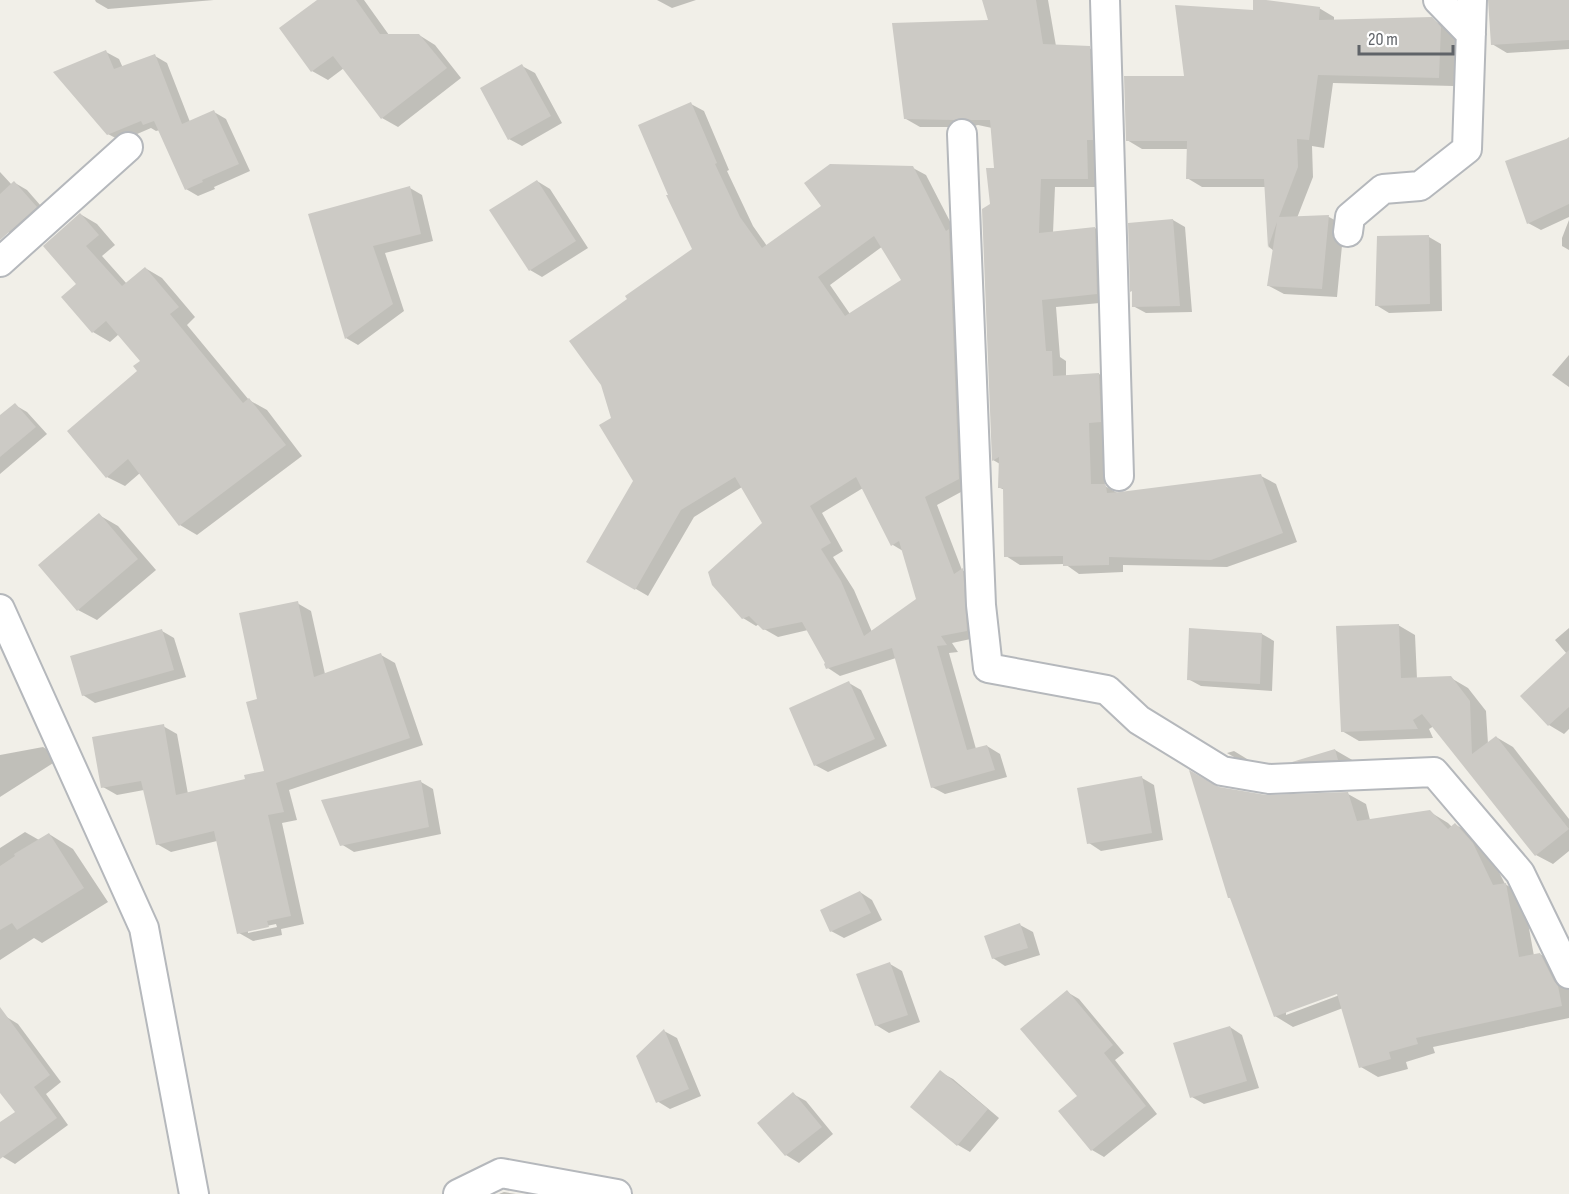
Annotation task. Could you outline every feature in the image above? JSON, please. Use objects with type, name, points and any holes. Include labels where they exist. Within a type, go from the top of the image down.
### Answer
[{"type":"street","points":[[1105,0],[1119,476]]},
{"type":"street","points":[[1438,0],[1471,34]]},
{"type":"street","points":[[1348,232],[1350,217],[1383,189],[1420,186],[1467,149],[1472,0]]},
{"type":"street","points":[[962,134],[981,605],[988,668],[1107,690],[1139,720],[1222,771],[1269,779],[1434,772],[1520,873],[1569,974]]},
{"type":"street","points":[[0,262],[128,147]]},
{"type":"street","points":[[0,609],[144,928],[194,1194]]},
{"type":"street","points":[[458,1194],[501,1173],[617,1194]]},
{"type":"building","points":[[317,0],[356,0],[380,34],[419,34],[447,68],[381,119],[333,56],[311,72],[279,28]]},
{"type":"building","points":[[982,0],[1036,0],[1043,44],[1090,46],[1093,140],[1087,140],[1088,179],[1041,179],[1039,233],[1095,227],[1097,294],[1042,300],[1046,351],[1052,351],[1053,376],[1099,373],[1101,422],[1089,423],[1091,484],[1105,484],[1107,493],[1261,474],[1283,533],[1211,560],[1109,557],[1109,565],[1063,566],[1063,556],[1004,557],[1003,488],[998,488],[999,457],[992,461],[982,209],[990,204],[986,168],[994,168],[990,120],[904,119],[892,23],[988,20]]},
{"type":"building","points":[[1253,0],[1320,7],[1319,20],[1432,17],[1441,27],[1439,78],[1318,75],[1309,140],[1297,139],[1298,167],[1279,217],[1329,215],[1322,289],[1267,286],[1277,222],[1268,248],[1264,179],[1186,179],[1187,141],[1126,141],[1124,76],[1184,76],[1175,5],[1253,10]]},
{"type":"building","points":[[1488,0],[1569,0],[1569,40],[1491,45]]},
{"type":"building","points":[[106,50],[114,69],[155,54],[182,124],[214,110],[239,164],[185,190],[154,121],[143,125],[141,121],[107,135],[53,72]]},
{"type":"building","points":[[522,64],[551,116],[508,140],[480,88]]},
{"type":"building","points":[[691,102],[717,163],[715,164],[740,217],[762,248],[821,206],[804,183],[830,164],[913,166],[946,231],[949,229],[959,479],[925,497],[954,574],[963,568],[967,631],[941,636],[947,645],[937,646],[967,750],[987,745],[995,770],[931,788],[892,648],[826,669],[825,663],[802,622],[763,630],[749,616],[742,619],[712,585],[708,572],[762,523],[735,477],[681,510],[635,590],[586,562],[633,481],[599,425],[611,418],[601,385],[569,341],[627,299],[625,296],[692,249],[666,195],[668,195],[638,125]],"holes":[[[874,236],[901,280],[845,316],[818,277]],[[856,477],[891,546],[899,541],[916,599],[864,636],[841,581],[821,549],[831,543],[810,506]]]},
{"type":"building","points":[[1569,138],[1569,204],[1527,224],[1505,161]]},
{"type":"building","points":[[537,180],[576,241],[529,271],[489,210]]},
{"type":"building","points":[[14,181],[37,207],[0,240],[0,194]]},
{"type":"building","points":[[410,186],[421,234],[373,246],[393,304],[345,339],[308,214]]},
{"type":"building","points":[[80,213],[99,235],[86,246],[122,286],[145,267],[179,307],[170,314],[243,403],[249,398],[286,445],[179,526],[128,459],[106,478],[67,431],[137,371],[133,366],[140,361],[106,321],[92,333],[61,297],[76,284],[43,246]]},
{"type":"building","points":[[1173,219],[1180,306],[1132,307],[1128,223]]},
{"type":"building","points":[[1429,235],[1430,304],[1375,306],[1377,236]]},
{"type":"building","points":[[15,403],[36,427],[0,457],[0,415]]},
{"type":"building","points":[[99,513],[138,559],[77,611],[38,565]]},
{"type":"building","points":[[298,601],[314,677],[381,653],[410,738],[276,783],[284,812],[268,815],[291,916],[267,921],[269,927],[237,934],[214,831],[156,845],[141,781],[101,788],[92,737],[164,724],[176,795],[245,779],[244,775],[264,771],[246,702],[257,699],[239,613]]},
{"type":"building","points":[[1399,624],[1401,678],[1451,676],[1470,701],[1472,754],[1496,736],[1569,829],[1535,856],[1422,714],[1413,720],[1418,729],[1341,732],[1336,626]]},
{"type":"building","points":[[1189,628],[1262,633],[1260,684],[1187,680]]},
{"type":"building","points":[[162,629],[174,670],[82,696],[70,656]]},
{"type":"building","points":[[1569,650],[1569,707],[1548,726],[1520,696]]},
{"type":"building","points":[[849,681],[875,739],[814,766],[789,708]]},
{"type":"building","points":[[1335,749],[1338,760],[1292,762]]},
{"type":"building","points":[[1189,770],[1219,787],[1266,795],[1348,792],[1357,821],[1430,810],[1448,829],[1455,823],[1473,843],[1493,885],[1506,883],[1519,957],[1540,953],[1558,986],[1562,1006],[1416,1038],[1418,1044],[1389,1052],[1391,1059],[1359,1068],[1337,994],[1274,1017],[1230,898],[1228,898]]},
{"type":"building","points":[[1142,776],[1152,833],[1087,844],[1077,788]]},
{"type":"building","points":[[421,780],[429,827],[340,846],[321,800]]},
{"type":"building","points":[[49,833],[84,888],[17,930],[12,923],[0,930],[0,866],[15,856],[14,854]]},
{"type":"building","points":[[860,891],[871,913],[830,932],[820,910]]},
{"type":"building","points":[[1020,923],[1028,948],[992,959],[984,936]]},
{"type":"building","points":[[890,962],[908,1015],[875,1026],[856,974]]},
{"type":"building","points":[[1067,990],[1113,1045],[1104,1053],[1146,1106],[1091,1151],[1058,1111],[1077,1096],[1020,1029]]},
{"type":"building","points":[[0,1007],[50,1075],[34,1087],[57,1118],[0,1159],[0,1122],[15,1112],[0,1093]]},
{"type":"building","points":[[1230,1026],[1247,1081],[1190,1098],[1173,1043]]},
{"type":"building","points":[[664,1029],[689,1089],[656,1103],[636,1056]]},
{"type":"building","points":[[940,1070],[988,1109],[957,1146],[910,1107]]},
{"type":"building","points":[[793,1092],[822,1127],[785,1156],[757,1123]]}]
